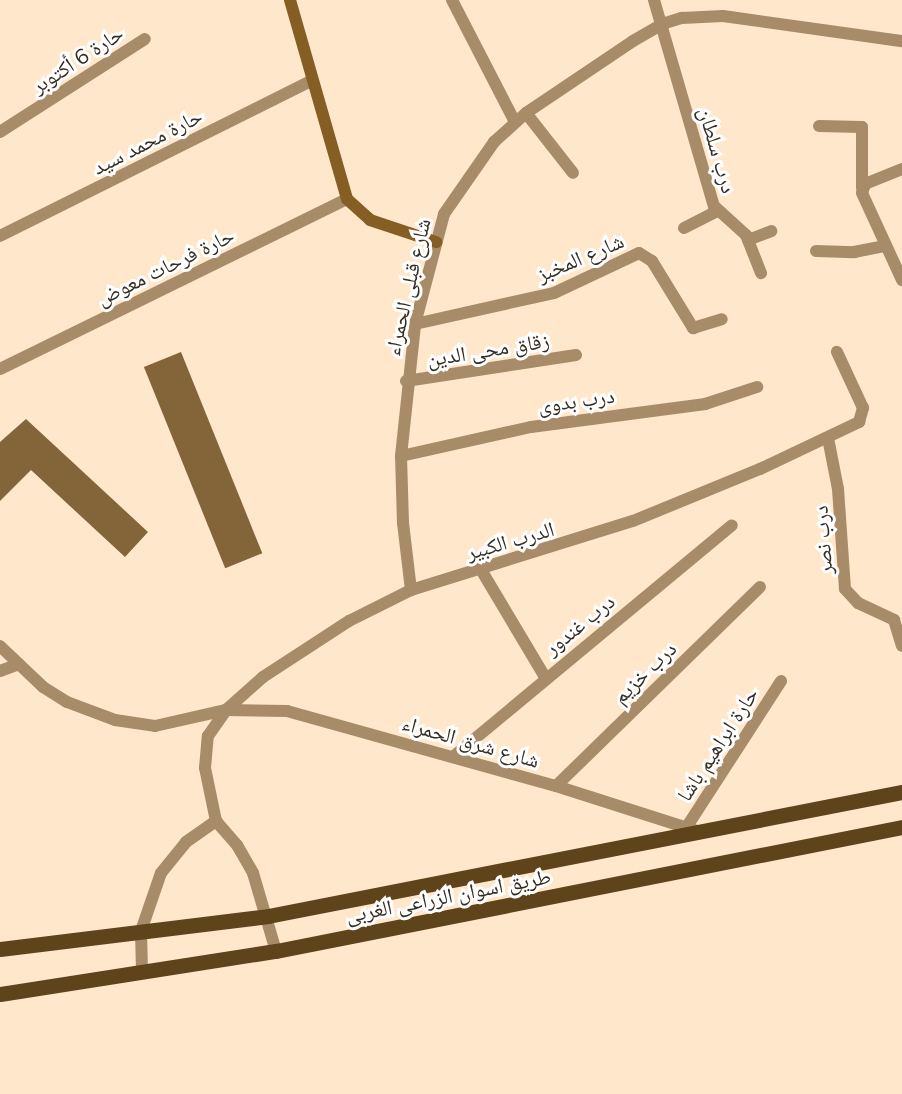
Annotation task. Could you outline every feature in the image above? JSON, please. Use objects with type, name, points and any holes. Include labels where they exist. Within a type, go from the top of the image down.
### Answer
[{"type":"main road","name":"طريق اسوان الزراعى الغربى","points":[[0,950],[268,916],[902,792]]},
{"type":"main road","name":"طريق اسوان الزراعى الغربى","points":[[0,994],[276,951],[902,826]]},
{"type":"street","points":[[290,0],[346,199],[370,220],[436,242]]},
{"type":"street","points":[[452,0],[515,122]]},
{"type":"street","name":"درب سلطان","points":[[654,0],[716,212],[742,231],[761,273]]},
{"type":"street","points":[[662,24],[682,18],[723,16],[902,41]]},
{"type":"street","name":"شارع قبلى الحمراء","points":[[411,590],[403,523],[401,456],[406,381],[415,324],[444,214],[458,188],[494,142],[515,122],[662,24]]},
{"type":"street","name":"حارة 6 أكتوبر","points":[[0,132],[145,39]]},
{"type":"street","name":"حارة محمد سيد","points":[[0,236],[311,81]]},
{"type":"street","points":[[526,113],[573,173]]},
{"type":"street","points":[[819,126],[862,127],[862,198],[902,280]]},
{"type":"street","points":[[862,188],[902,169]]},
{"type":"street","name":"حارة فرحات معوض","points":[[0,369],[346,199]]},
{"type":"street","points":[[684,228],[716,212]]},
{"type":"street","points":[[747,240],[771,231]]},
{"type":"street","points":[[816,251],[854,252],[885,246]]},
{"type":"street","name":"شارع المخبز","points":[[415,324],[554,293],[639,253],[652,261],[693,327],[722,319]]},
{"type":"street","name":"الدرب الكبير","points":[[216,821],[205,752],[215,722],[263,677],[349,621],[411,590],[633,521],[828,438],[859,422],[864,413],[837,352]]},
{"type":"street","name":"زقاق محى الدين","points":[[406,381],[576,355]]},
{"type":"street","name":"درب بدوى","points":[[401,456],[531,427],[705,404],[757,387]]},
{"type":"street","name":"درب نصر","points":[[828,438],[838,489],[845,589],[858,603],[894,620],[902,646]]},
{"type":"street","name":"درب غندور","points":[[454,756],[545,677],[732,525]]},
{"type":"street","points":[[480,568],[545,677]]},
{"type":"street","name":"درب خزيم","points":[[556,786],[760,587]]},
{"type":"street","points":[[0,646],[67,702],[135,724],[176,724],[226,710]]},
{"type":"street","points":[[0,671],[19,664]]},
{"type":"street","name":"حارة ابراهيم باشا","points":[[686,828],[781,681]]},
{"type":"street","name":"شارع شرق الحمراء","points":[[226,710],[287,711],[556,786],[701,833]]},
{"type":"street","points":[[142,972],[141,931],[161,873],[186,842],[216,821],[246,859],[268,916],[276,951]]},
{"type":"building","points":[[181,352],[262,553],[225,568],[144,367]]},
{"type":"building","points":[[26,419],[148,532],[125,557],[31,470],[0,501],[0,442]]}]
